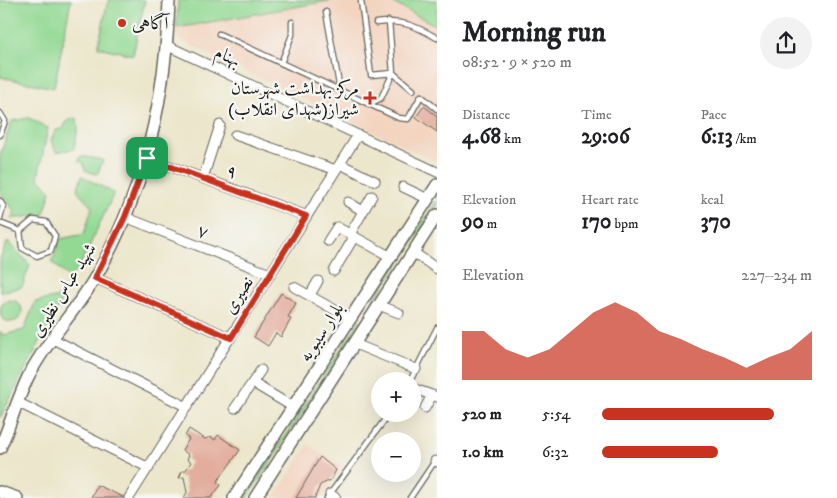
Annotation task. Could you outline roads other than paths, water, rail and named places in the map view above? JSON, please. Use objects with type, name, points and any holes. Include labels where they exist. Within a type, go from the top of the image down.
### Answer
[{"type":"main road","name":"شهید عباس نظیری","points":[[0,448],[28,377],[95,278],[125,217],[147,158],[160,104],[168,46],[169,0]]},
{"type":"main road","name":"بلوار سیبویه","points":[[234,498],[437,185]]},
{"type":"main road","name":"بلوار سیبویه","points":[[255,498],[437,215]]},
{"type":"main road","points":[[354,314],[372,317]]},
{"type":"main road","points":[[0,492],[17,498]]},
{"type":"street","name":"بهنام","points":[[168,46],[437,172]]},
{"type":"street","points":[[203,178],[220,125]]},
{"type":"street","points":[[235,135],[338,167],[375,181]]},
{"type":"street","name":"نصیری","points":[[129,498],[358,135]]},
{"type":"street","name":"۹","points":[[147,158],[306,216]]},
{"type":"street","points":[[403,187],[428,199]]},
{"type":"street","points":[[334,271],[372,196]]},
{"type":"street","points":[[348,202],[363,211]]},
{"type":"street","name":"۷","points":[[125,217],[270,274]]},
{"type":"street","points":[[328,241],[337,227],[391,257]]},
{"type":"street","points":[[413,252],[437,269]]},
{"type":"street","points":[[95,278],[231,338]]},
{"type":"street","points":[[310,295],[318,281]]},
{"type":"street","points":[[294,286],[354,314]]},
{"type":"street","points":[[379,305],[399,313]]},
{"type":"street","points":[[52,340],[187,407]]},
{"type":"street","points":[[355,344],[416,369]]},
{"type":"street","points":[[235,408],[261,370]]},
{"type":"street","points":[[253,383],[293,407]]},
{"type":"street","points":[[421,391],[435,396],[425,408]]},
{"type":"street","points":[[18,403],[149,468]]},
{"type":"lane","points":[[361,1],[371,75],[393,73],[413,90]]},
{"type":"lane","points":[[326,12],[340,90]]},
{"type":"lane","points":[[370,104],[381,98],[393,73],[389,21]]},
{"type":"lane","points":[[376,23],[389,21],[411,24],[437,38]]},
{"type":"lane","points":[[281,63],[292,35],[292,22]]},
{"type":"lane","points":[[219,34],[399,118],[408,119],[420,96],[437,109]]},
{"type":"lane","points":[[0,113],[5,121],[0,135]]},
{"type":"lane","points":[[0,201],[3,206],[0,218]]},
{"type":"lane","points":[[33,220],[46,222],[55,236],[51,250],[37,256],[22,248],[20,231],[33,220]]},
{"type":"lane","points":[[0,223],[20,231]]},
{"type":"lane","points":[[414,372],[437,328]]},
{"type":"lane","points":[[331,497],[383,422]]},
{"type":"lane","points":[[410,498],[436,460]]},
{"type":"place","name":"آگاهی","points":[[122,23]]},
{"type":"place","name":"مرکز بهداشت شهرستان شیراز(شهدای انقلاب)","points":[[370,98]]}]
